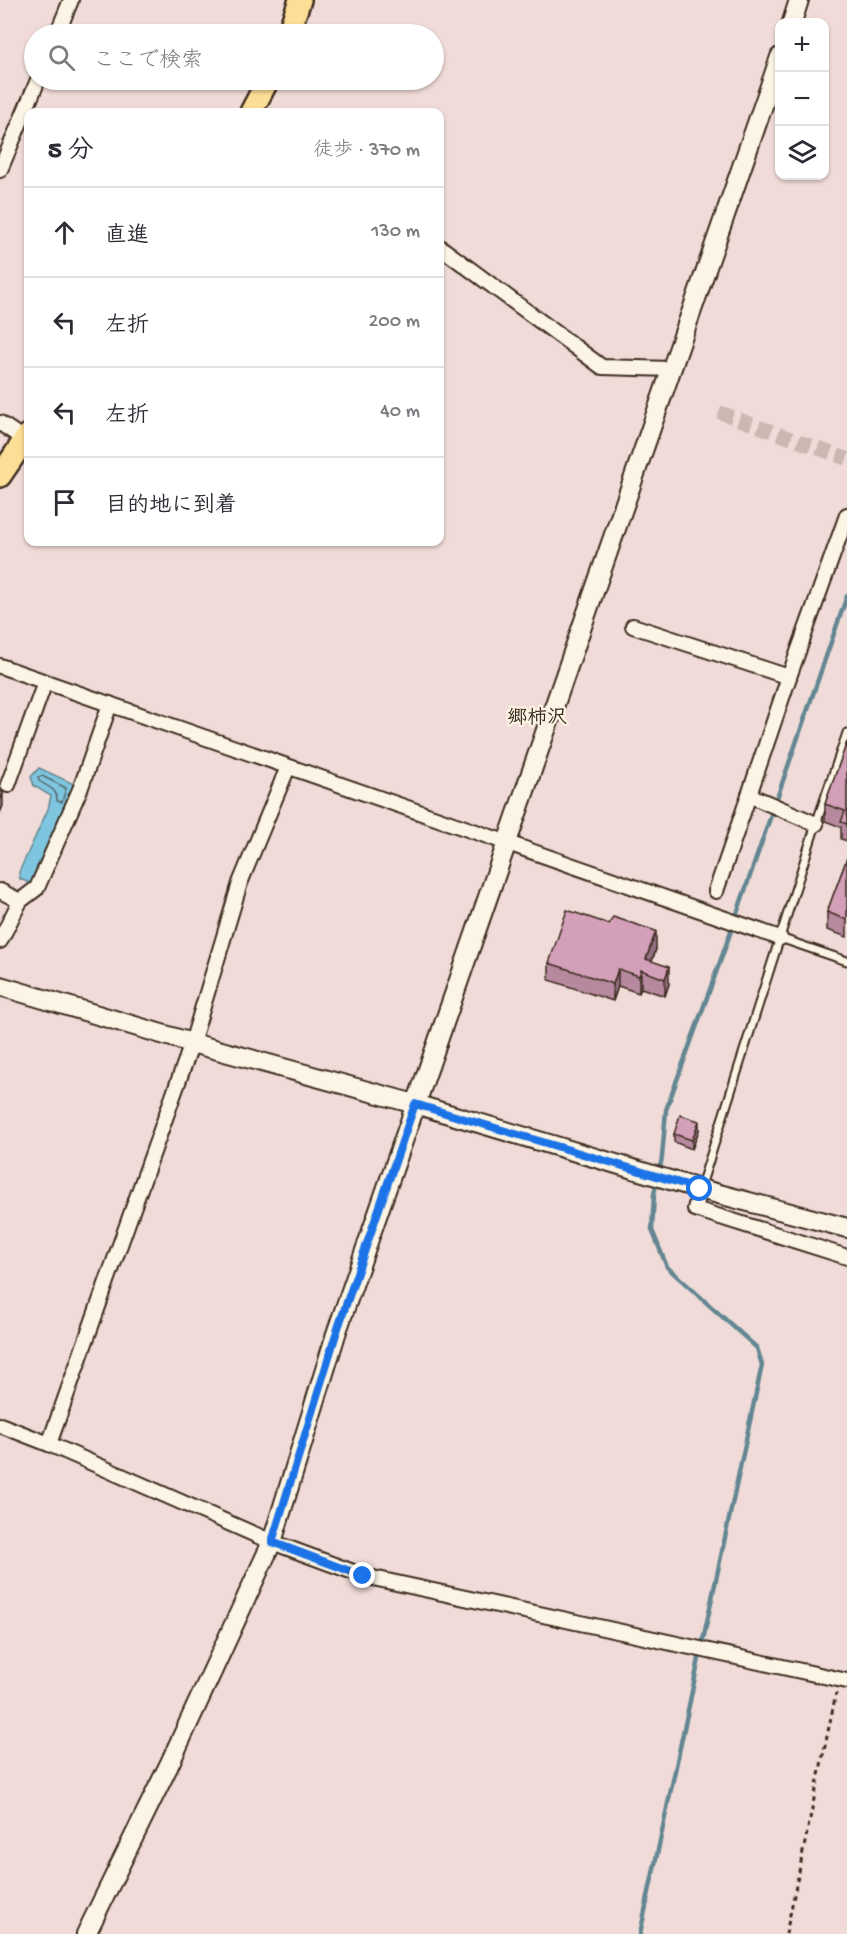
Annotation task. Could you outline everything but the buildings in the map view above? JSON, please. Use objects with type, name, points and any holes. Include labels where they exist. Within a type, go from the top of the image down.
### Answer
[{"type":"main road","points":[[292,24],[300,0]]},
{"type":"main road","points":[[253,108],[263,90]]},
{"type":"main road","points":[[0,476],[24,441]]},
{"type":"street","points":[[61,24],[71,0]]},
{"type":"street","points":[[793,18],[799,0]]},
{"type":"street","points":[[86,1934],[169,1765],[272,1542],[336,1334],[775,71]]},
{"type":"street","points":[[26,108],[34,90]]},
{"type":"street","points":[[0,170],[24,113]]},
{"type":"street","points":[[444,250],[602,368],[671,369]]},
{"type":"street","points":[[0,423],[24,435]]},
{"type":"street","points":[[716,891],[847,515]]},
{"type":"street","points":[[633,626],[789,677]]},
{"type":"street","points":[[0,666],[780,938]]},
{"type":"street","points":[[8,785],[45,682]]},
{"type":"street","points":[[0,941],[20,901],[37,888],[81,787],[110,704]]},
{"type":"street","points":[[49,1444],[192,1043],[240,883],[288,767]]},
{"type":"street","points":[[749,795],[816,824]]},
{"type":"street","points":[[0,891],[20,901]]},
{"type":"street","points":[[0,986],[192,1043],[415,1104],[700,1189],[847,1228]]},
{"type":"street","points":[[700,1189],[695,1209],[847,1257]]},
{"type":"street","points":[[0,1425],[49,1444],[272,1542],[363,1576],[843,1680]]},
{"type":"lane","points":[[700,1189],[847,733]]},
{"type":"lane","points":[[780,938],[847,961]]},
{"type":"path","points":[[786,1934],[843,1680]]},
{"type":"water","points":[[39,768],[76,785],[32,884],[20,879],[19,872],[48,809],[51,796],[34,786],[31,777]]},
{"type":"waterway","points":[[659,1173],[666,1110],[725,948],[847,596]]},
{"type":"waterway","points":[[640,1934],[762,1365],[757,1348],[667,1267],[652,1230],[657,1181]]},
{"type":"tunnel","points":[[719,412],[847,459]]},
{"type":"district","name":"郷柿沢","points":[[537,716]]},
{"type":"route","points":[[363,1576],[272,1542],[336,1334],[415,1104],[700,1189]]}]
